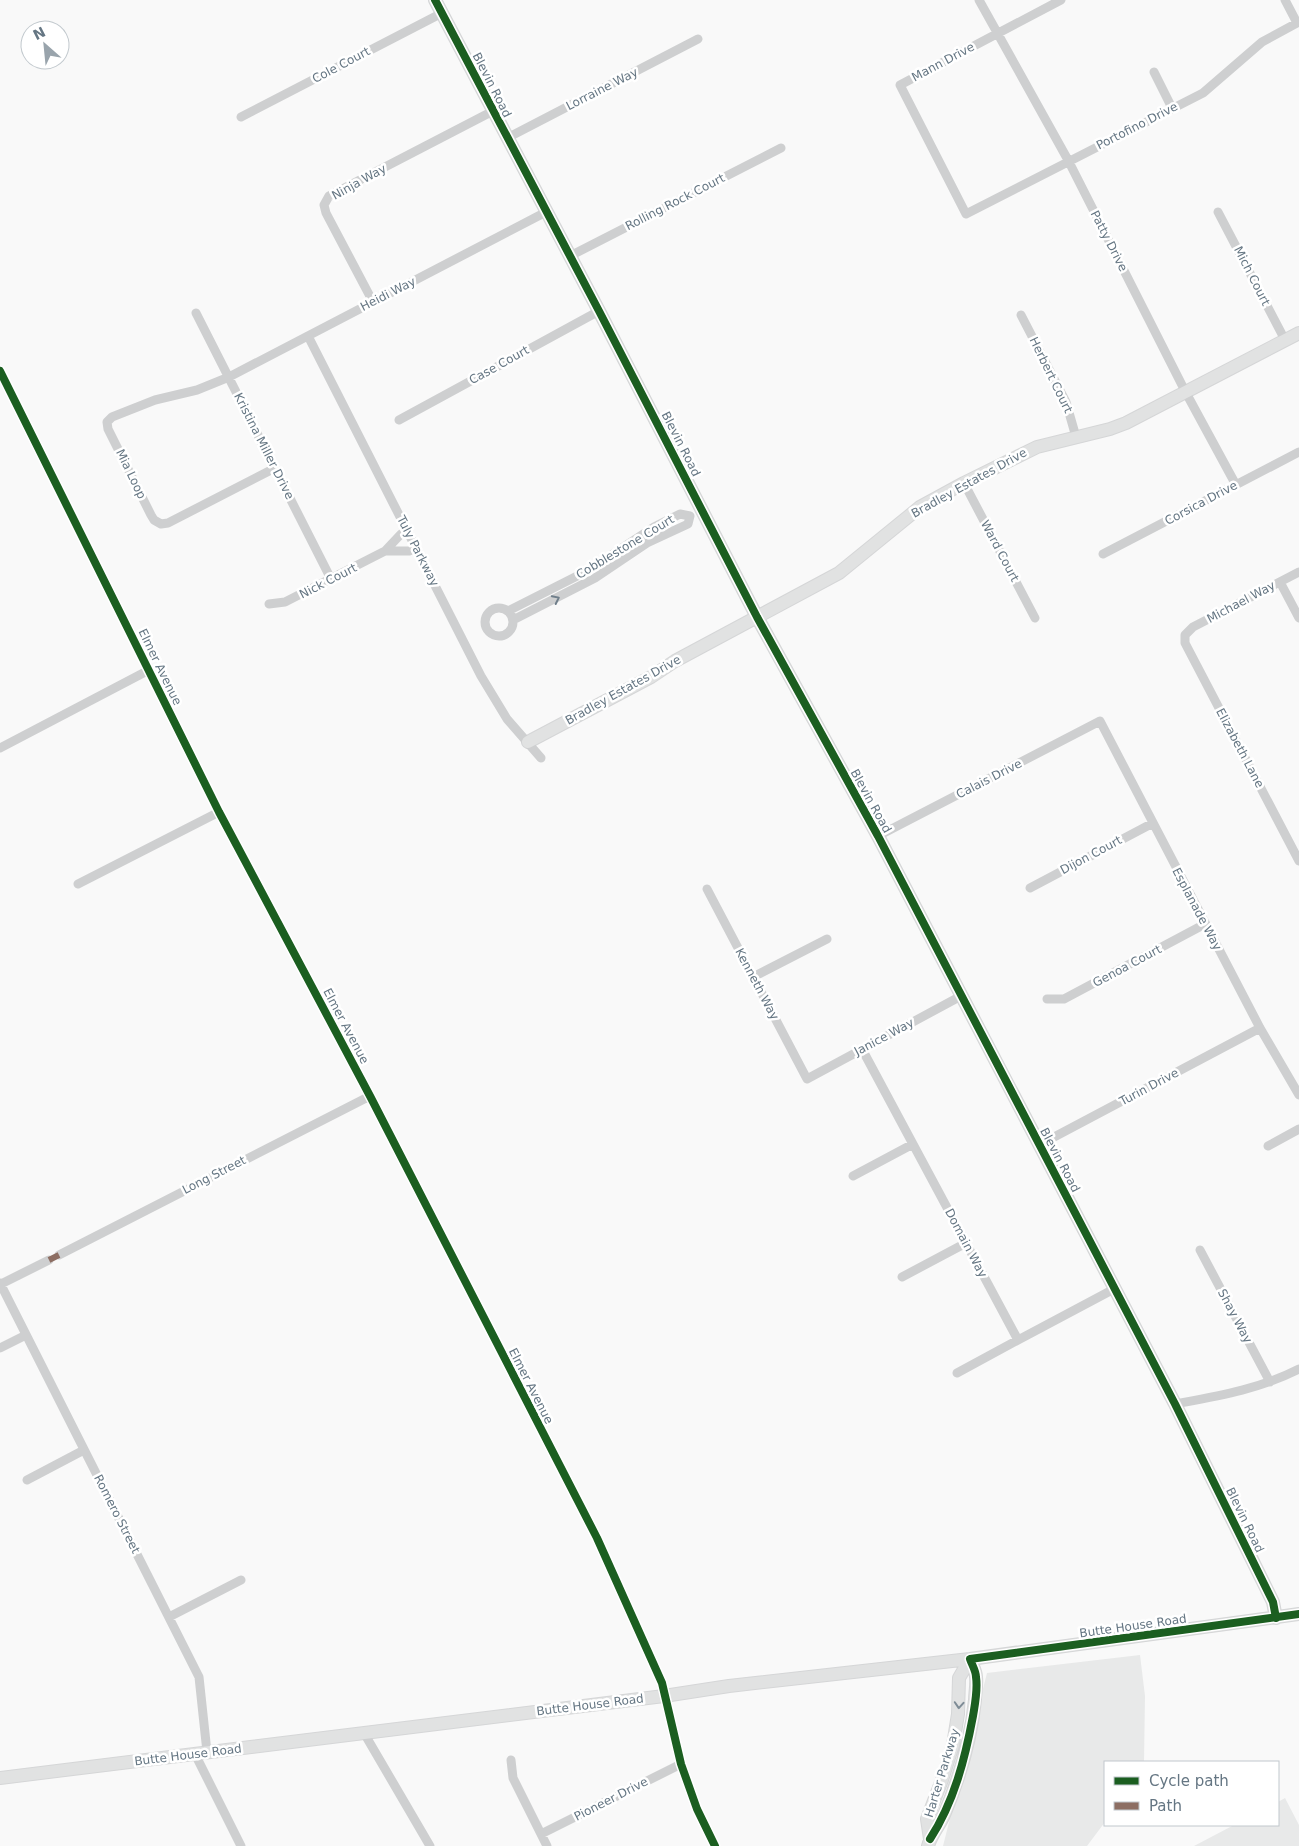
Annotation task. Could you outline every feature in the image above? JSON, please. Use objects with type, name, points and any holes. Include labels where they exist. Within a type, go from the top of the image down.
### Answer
[{"type":"street","name":"Blevin Road","points":[[435,0],[599,311],[757,617],[878,836],[1175,1404],[1272,1602],[1276,1618]]},
{"type":"street","name":"Patty Drive","points":[[979,0],[1068,160],[1186,392],[1236,485]]},
{"type":"street","name":"Mann Drive","points":[[966,214],[900,85],[1061,0]]},
{"type":"street","points":[[1285,0],[1298,23]]},
{"type":"street","name":"Cole Court","points":[[241,117],[442,13]]},
{"type":"street","name":"Portofino Drive","points":[[966,214],[1068,160],[1203,93],[1262,42],[1298,23]]},
{"type":"street","name":"Lorraine Way","points":[[507,138],[698,39]]},
{"type":"street","points":[[1154,72],[1172,108]]},
{"type":"street","name":"Ninja Way","points":[[373,302],[326,213],[324,205],[329,196],[493,111]]},
{"type":"street","name":"Rolling Rock Court","points":[[570,256],[781,148]]},
{"type":"street","name":"Heidi Way","points":[[229,377],[546,212]]},
{"type":"street","name":"Mich Court","points":[[1218,212],[1285,340]]},
{"type":"street","name":"Case Court","points":[[399,420],[599,311]]},
{"type":"street","name":"Kristina Miller Drive","points":[[196,313],[331,579]]},
{"type":"street","name":"Herbert Court","points":[[1021,315],[1066,402],[1076,437]]},
{"type":"street","name":"Bradley Estates Drive","points":[[528,742],[839,573],[920,507],[1037,447],[1110,429],[1126,423],[1299,333]]},
{"type":"street","name":"Tuly Parkway","points":[[308,336],[496,702],[541,758]]},
{"type":"street","name":"Elmer Avenue","points":[[0,371],[219,812],[370,1096],[597,1538],[662,1683],[681,1764],[698,1809],[715,1846]]},
{"type":"street","name":"Mia Loop","points":[[229,377],[197,390],[155,400],[112,417],[107,422],[108,429],[151,515],[154,520],[161,524],[168,523],[276,468]]},
{"type":"street","name":"Corsica Drive","points":[[1103,554],[1299,452]]},
{"type":"street","name":"Ward Court","points":[[964,484],[1035,618]]},
{"type":"street","points":[[690,516],[702,509]]},
{"type":"street","name":"Cobblestone Court","points":[[680,514],[690,516],[688,524],[648,543],[581,586],[510,616],[577,577],[642,534],[680,514]]},
{"type":"street","name":"Nick Court","points":[[268,604],[285,602],[385,551],[401,534],[407,531]]},
{"type":"street","points":[[642,534],[648,543]]},
{"type":"street","name":"Nick Court","points":[[385,551],[410,551],[416,548]]},
{"type":"street","name":"Michael Way","points":[[1185,635],[1193,627],[1299,572]]},
{"type":"street","points":[[577,577],[581,586]]},
{"type":"street","points":[[1280,582],[1299,618]]},
{"type":"street","name":"Elizabeth Lane","points":[[1185,635],[1185,644],[1299,861]]},
{"type":"street","points":[[0,748],[149,670]]},
{"type":"street","name":"Calais Drive","points":[[878,836],[1100,721]]},
{"type":"street","name":"Esplanade Way","points":[[1100,721],[1260,1028],[1299,1095]]},
{"type":"street","points":[[78,884],[219,812]]},
{"type":"street","name":"Dijon Court","points":[[1030,888],[1153,823]]},
{"type":"street","name":"Kenneth Way","points":[[707,889],[807,1079]]},
{"type":"street","name":"Genoa Court","points":[[1047,999],[1064,999],[1205,924]]},
{"type":"street","points":[[753,977],[828,939]]},
{"type":"street","name":"Janice Way","points":[[807,1079],[961,996]]},
{"type":"street","name":"Turin Drive","points":[[1039,1145],[1260,1028]]},
{"type":"street","name":"Domain Way","points":[[862,1049],[1018,1340]]},
{"type":"street","name":"Long Street","points":[[59,1255],[370,1096]]},
{"type":"street","points":[[1268,1146],[1299,1129]]},
{"type":"street","points":[[853,1176],[913,1144]]},
{"type":"street","points":[[902,1277],[966,1243]]},
{"type":"street","name":"Shay Way","points":[[1200,1250],[1270,1382]]},
{"type":"street","points":[[0,1284],[49,1260]]},
{"type":"street","name":"Romero Street","points":[[0,1284],[199,1676],[201,1753]]},
{"type":"street","points":[[957,1373],[1114,1289]]},
{"type":"street","points":[[0,1348],[26,1335]]},
{"type":"street","points":[[1175,1404],[1229,1394],[1270,1382],[1299,1369]]},
{"type":"street","points":[[27,1480],[84,1450]]},
{"type":"street","points":[[169,1617],[241,1580]]},
{"type":"street","name":"Butte House Road","points":[[0,1778],[664,1696],[729,1686],[970,1659],[1299,1614]]},
{"type":"street","name":"Harter Parkway","points":[[929,1843],[942,1821],[965,1753],[974,1708],[976,1682],[976,1675],[970,1659]]},
{"type":"street","points":[[364,1732],[430,1846]]},
{"type":"street","points":[[201,1753],[241,1846]]},
{"type":"street","points":[[511,1760],[513,1778],[547,1846]]},
{"type":"street","name":"Pioneer Drive","points":[[541,1834],[681,1764]]},
{"type":"shaded area","points":[[1140,1655],[1145,1696],[1144,1761],[1104,1761],[1104,1823],[1087,1846],[943,1846],[987,1673]]},
{"type":"shaded area","points":[[1285,1798],[1299,1825],[1299,1846],[1194,1846],[1232,1826],[1279,1826],[1279,1801]]},
{"type":"marked path","points":[[49,1260],[59,1255]]},
{"type":"cycle path","points":[[435,0],[599,311],[757,617],[878,836],[1175,1404],[1273,1602],[1276,1618]]},
{"type":"cycle path","points":[[0,371],[219,812],[370,1096],[597,1538],[662,1683],[681,1764],[697,1809],[715,1846]]},
{"type":"cycle path","points":[[930,1839],[946,1810],[958,1780],[966,1748],[973,1716],[977,1682],[975,1670],[970,1659],[1299,1614]]}]
